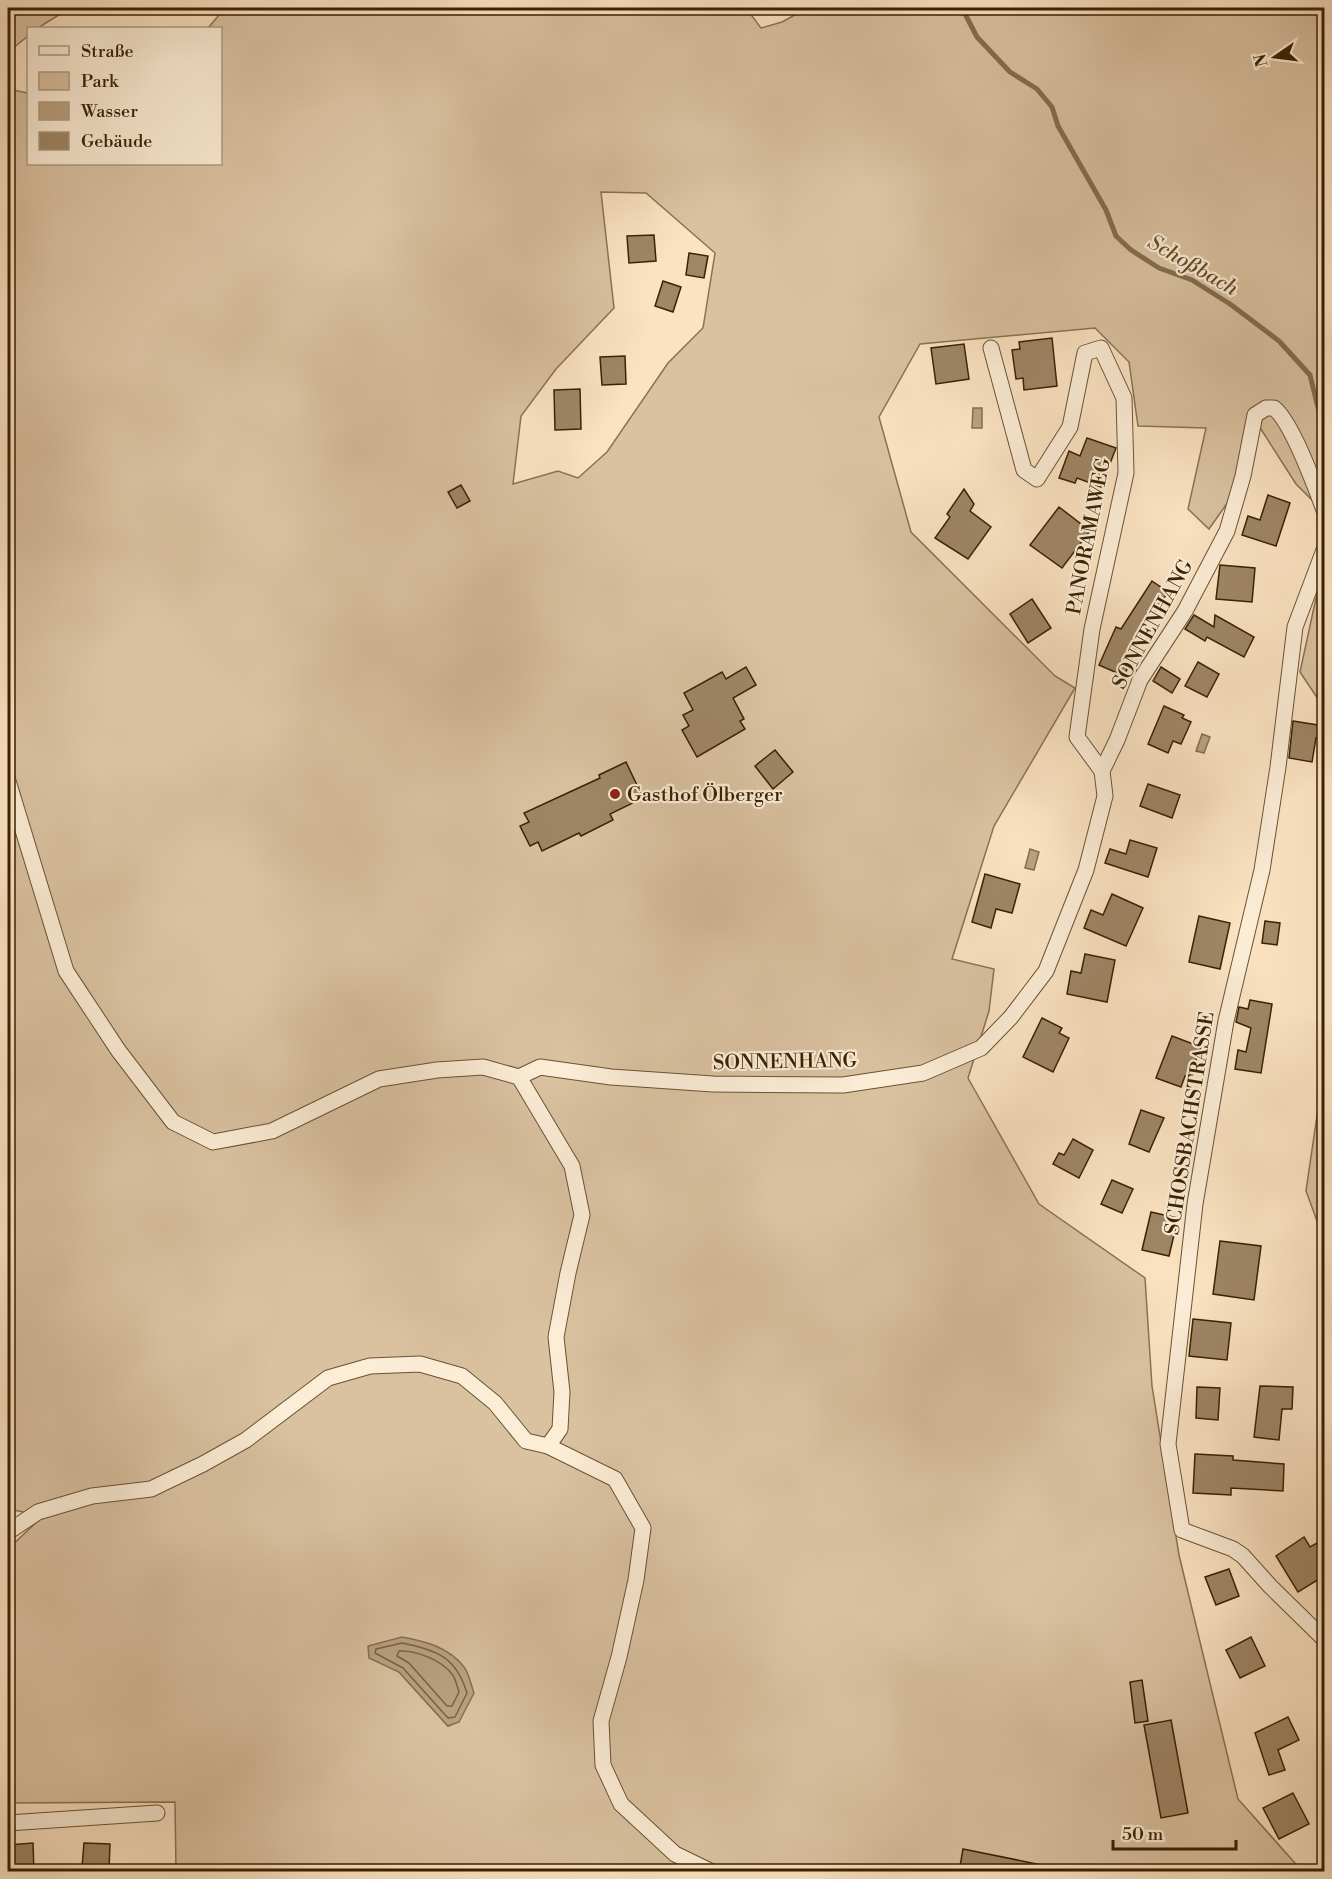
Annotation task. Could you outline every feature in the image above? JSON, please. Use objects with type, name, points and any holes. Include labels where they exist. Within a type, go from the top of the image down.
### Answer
[{"type":"street","name":"PANORAMAWEG","points":[[991,348],[1023,470],[1037,479],[1070,427],[1085,353],[1101,348],[1124,398],[1126,473],[1092,629],[1077,737],[1102,771]]},
{"type":"street","name":"SONNENHANG","points":[[519,1077],[540,1067],[611,1077],[713,1084],[843,1085],[923,1073],[981,1048],[1011,1017],[1046,971],[1086,870],[1105,796],[1102,771],[1117,740],[1140,680],[1185,611],[1227,531],[1243,476],[1255,415],[1266,408],[1274,408],[1281,413],[1324,510]]},
{"type":"street","name":"SCHOSSBACHSTRASSE","points":[[1324,550],[1295,627],[1278,767],[1262,870],[1226,1021],[1195,1204],[1168,1444],[1182,1530],[1233,1549],[1243,1556],[1324,1639]]},
{"type":"street","points":[[8,782],[66,971],[118,1050],[172,1122],[213,1142],[272,1131],[380,1079],[437,1070],[483,1067],[519,1077],[572,1166],[582,1215],[556,1336],[562,1392],[560,1429],[548,1446]]},
{"type":"street","points":[[8,1532],[38,1512],[92,1496],[151,1489],[203,1464],[246,1440],[328,1378],[370,1366],[420,1364],[462,1377],[495,1403],[526,1441],[548,1446],[615,1479],[643,1528],[636,1580],[619,1657],[601,1721],[603,1765],[621,1804],[675,1854],[712,1872]]},
{"type":"street","points":[[8,1823],[157,1813]]},
{"type":"green space","points":[[8,8],[70,8],[40,27],[27,27],[27,37],[8,52]]},
{"type":"green space","points":[[225,8],[746,8],[761,28],[782,22],[802,11],[824,8],[1324,8],[1324,512],[1296,484],[1250,412],[1235,492],[1209,529],[1188,509],[1206,428],[1138,426],[1129,362],[1095,328],[920,344],[879,417],[911,532],[1055,676],[1075,688],[994,826],[952,959],[994,969],[989,1011],[968,1078],[1039,1204],[1145,1278],[1152,1386],[1179,1555],[1238,1799],[1302,1871],[176,1871],[175,1802],[8,1803],[8,1549],[43,1516],[8,1509],[8,89],[27,93],[27,165],[222,165],[222,27],[209,27]],"holes":[[[601,192],[646,193],[715,253],[703,328],[668,363],[607,452],[578,478],[558,471],[513,484],[521,416],[556,369],[614,308]],[[399,1672],[459,1721],[448,1726]]]},
{"type":"green space","points":[[1324,579],[1324,708],[1300,672],[1316,598]]},
{"type":"green space","points":[[1324,1103],[1324,1240],[1306,1191],[1318,1109]]},
{"type":"water","points":[[973,408],[982,408],[982,428],[972,428]]},
{"type":"water","points":[[1202,734],[1210,737],[1204,753],[1196,751]]},
{"type":"water","points":[[1030,849],[1039,852],[1034,870],[1025,868]]},
{"type":"water","points":[[402,1637],[444,1650],[458,1660],[466,1670],[474,1693],[459,1722],[448,1726],[399,1672],[369,1658],[368,1646]]},
{"type":"building","points":[[654,235],[656,261],[629,263],[627,236]]},
{"type":"building","points":[[689,253],[708,256],[704,278],[686,275]]},
{"type":"building","points":[[663,281],[681,287],[673,312],[655,306]]},
{"type":"building","points":[[1052,338],[1057,386],[1024,390],[1023,378],[1016,379],[1012,350],[1020,349],[1019,342]]},
{"type":"building","points":[[964,344],[969,379],[936,384],[931,348]]},
{"type":"building","points":[[625,356],[626,384],[602,385],[600,357]]},
{"type":"building","points":[[580,389],[581,429],[555,430],[554,390]]},
{"type":"building","points":[[1087,438],[1116,448],[1101,487],[1077,478],[1075,483],[1059,478],[1069,451],[1080,456]]},
{"type":"building","points":[[461,485],[470,501],[457,508],[448,492]]},
{"type":"building","points":[[964,489],[974,504],[970,511],[991,527],[968,559],[935,538],[950,517],[947,514]]},
{"type":"building","points":[[1268,495],[1290,503],[1276,546],[1242,535],[1248,516],[1260,520]]},
{"type":"building","points":[[1059,507],[1090,531],[1062,568],[1030,545]]},
{"type":"building","points":[[1220,565],[1255,568],[1252,602],[1216,599]]},
{"type":"building","points":[[1152,581],[1168,592],[1139,637],[1141,638],[1124,676],[1099,665],[1116,627],[1121,629]]},
{"type":"building","points":[[1032,599],[1051,628],[1028,643],[1010,614]]},
{"type":"building","points":[[1194,615],[1214,627],[1215,615],[1254,637],[1244,657],[1207,637],[1205,641],[1185,629]]},
{"type":"building","points":[[1198,662],[1219,674],[1207,697],[1185,686]]},
{"type":"building","points":[[746,667],[756,685],[733,698],[744,719],[740,721],[745,729],[697,757],[682,730],[689,726],[683,715],[693,710],[684,693],[722,672],[726,679]]},
{"type":"building","points":[[1161,667],[1180,679],[1172,693],[1153,681]]},
{"type":"building","points":[[1164,706],[1184,715],[1182,718],[1191,722],[1181,744],[1173,741],[1168,753],[1148,744]]},
{"type":"building","points":[[1293,721],[1324,726],[1324,740],[1316,738],[1312,762],[1289,758]]},
{"type":"building","points":[[775,750],[793,772],[773,789],[755,766]]},
{"type":"building","points":[[626,762],[643,798],[610,814],[613,820],[581,836],[579,833],[542,851],[538,842],[530,846],[520,826],[529,822],[524,813],[600,778],[599,775]]},
{"type":"building","points":[[1148,784],[1180,795],[1172,818],[1140,806]]},
{"type":"building","points":[[1130,840],[1157,848],[1148,877],[1105,863],[1110,849],[1126,854]]},
{"type":"building","points":[[985,874],[1020,884],[1012,913],[996,909],[991,928],[972,922]]},
{"type":"building","points":[[1112,894],[1143,908],[1126,946],[1084,928],[1091,910],[1103,915]]},
{"type":"building","points":[[1199,916],[1230,923],[1220,969],[1189,962]]},
{"type":"building","points":[[1265,921],[1280,923],[1277,945],[1262,943]]},
{"type":"building","points":[[1085,954],[1115,960],[1107,1002],[1067,994],[1071,971],[1081,973]]},
{"type":"building","points":[[1250,1000],[1272,1004],[1261,1073],[1235,1069],[1238,1050],[1246,1052],[1251,1028],[1236,1022],[1239,1007],[1248,1009]]},
{"type":"building","points":[[1042,1018],[1062,1028],[1059,1033],[1069,1038],[1053,1072],[1023,1057]]},
{"type":"building","points":[[1172,1036],[1201,1047],[1189,1078],[1185,1076],[1181,1087],[1156,1078]]},
{"type":"building","points":[[1141,1110],[1164,1118],[1149,1152],[1129,1144]]},
{"type":"building","points":[[1073,1139],[1093,1150],[1079,1178],[1053,1164],[1059,1153],[1064,1155]]},
{"type":"building","points":[[1112,1180],[1133,1189],[1122,1213],[1101,1204]]},
{"type":"building","points":[[1151,1212],[1178,1218],[1169,1256],[1142,1250]]},
{"type":"building","points":[[1220,1241],[1261,1246],[1254,1300],[1213,1294]]},
{"type":"building","points":[[1193,1319],[1231,1323],[1227,1360],[1189,1356]]},
{"type":"building","points":[[1260,1386],[1293,1387],[1292,1409],[1282,1409],[1279,1440],[1254,1437]]},
{"type":"building","points":[[1197,1387],[1220,1388],[1218,1420],[1196,1418]]},
{"type":"building","points":[[1195,1454],[1233,1456],[1233,1460],[1284,1464],[1283,1491],[1231,1488],[1231,1495],[1193,1493]]},
{"type":"building","points":[[1304,1537],[1310,1547],[1317,1543],[1324,1555],[1324,1576],[1298,1592],[1276,1556]]},
{"type":"building","points":[[1229,1569],[1239,1596],[1216,1605],[1205,1577]]},
{"type":"building","points":[[1251,1637],[1265,1666],[1240,1678],[1226,1650]]},
{"type":"building","points":[[1142,1680],[1148,1721],[1135,1723],[1130,1682]]},
{"type":"building","points":[[1288,1717],[1299,1740],[1278,1750],[1285,1770],[1269,1775],[1255,1733]]},
{"type":"building","points":[[1171,1720],[1188,1813],[1161,1818],[1144,1725]]},
{"type":"building","points":[[1293,1793],[1309,1824],[1279,1839],[1263,1808]]},
{"type":"building","points":[[33,1843],[34,1872],[8,1872],[8,1845]]},
{"type":"building","points":[[84,1843],[110,1844],[109,1869],[82,1867]]},
{"type":"building","points":[[963,1849],[1042,1865],[1041,1872],[959,1872]]},
{"type":"waterway","name":"Schoßbach","points":[[962,8],[977,37],[1010,72],[1037,89],[1052,107],[1058,126],[1106,210],[1116,236],[1131,250],[1159,268],[1192,280],[1230,304],[1279,341],[1310,375],[1324,432]]},
{"type":"waterway","name":"Schoßbach","points":[[1324,620],[1320,629],[1324,638]]},
{"type":"place","name":"Gasthof Ölberger","points":[[615,794]]}]
